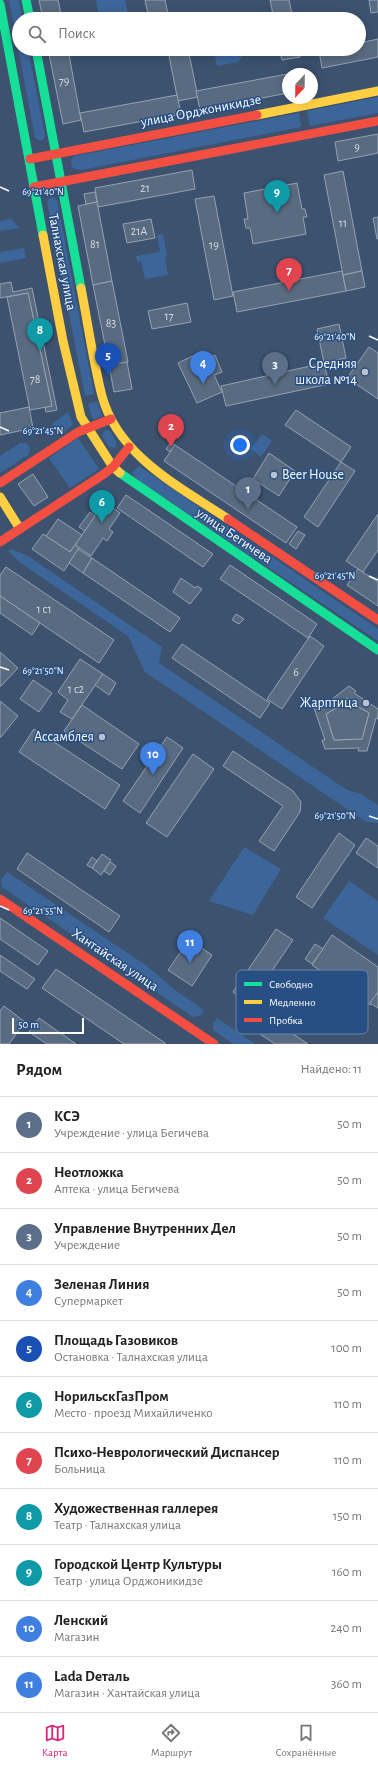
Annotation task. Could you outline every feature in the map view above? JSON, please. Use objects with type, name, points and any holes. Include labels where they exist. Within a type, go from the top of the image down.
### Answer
[{"type":"street","points":[[26,0],[29,12]]},
{"type":"street","name":"Талнахская улица","points":[[0,4],[63,341],[81,417],[88,429]]},
{"type":"street","name":"Талнахская улица","points":[[37,56],[102,396],[111,420]]},
{"type":"street","name":"улица Орджоникидзе","points":[[30,159],[378,91]]},
{"type":"street","points":[[34,188],[378,121]]},
{"type":"street","points":[[0,483],[78,432],[111,420]]},
{"type":"street","name":"улица Бегичева","points":[[111,420],[129,447],[157,471],[378,620]]},
{"type":"street","name":"улица Бегичева","points":[[88,429],[113,467],[143,491],[378,650]]},
{"type":"street","points":[[0,542],[113,467],[129,447]]},
{"type":"street","points":[[0,498],[20,529]]},
{"type":"street","name":"Хантайская улица","points":[[0,899],[214,1044]]},
{"type":"shaded area","points":[[9,0],[19,0],[21,12],[12,12],[12,16]]},
{"type":"shaded area","points":[[96,0],[125,0],[128,12],[98,12]]},
{"type":"shaded area","points":[[20,56],[29,56],[45,135],[44,139],[40,141],[35,138]]},
{"type":"shaded area","points":[[215,56],[242,56],[238,62],[217,66]]},
{"type":"shaded area","points":[[378,97],[378,113],[310,126],[307,111]]},
{"type":"shaded area","points":[[299,113],[301,127],[81,170],[74,169],[71,164],[72,159],[75,156]]},
{"type":"shaded area","points":[[52,197],[57,200],[94,394],[85,396],[47,201]]},
{"type":"shaded area","points":[[11,219],[20,228],[0,231],[0,221]]},
{"type":"shaded area","points":[[163,234],[167,256],[165,257],[168,275],[145,279],[141,261],[137,262],[136,256],[160,252],[157,235]]},
{"type":"shaded area","points":[[24,248],[26,258],[0,263],[0,252]]},
{"type":"shaded area","points":[[97,401],[102,416],[93,420],[88,404]]},
{"type":"shaded area","points":[[68,412],[73,425],[64,432],[57,431],[52,424]]},
{"type":"shaded area","points":[[105,430],[110,431],[117,443],[115,448],[109,447],[102,436]]},
{"type":"shaded area","points":[[262,434],[272,441],[261,457],[251,449]]},
{"type":"shaded area","points":[[78,438],[99,469],[70,488],[49,458]]},
{"type":"shaded area","points":[[20,443],[26,443],[29,446],[30,450],[28,455],[0,473],[0,456]]},
{"type":"shaded area","points":[[139,466],[378,629],[378,641],[138,480],[132,473]]},
{"type":"shaded area","points":[[11,549],[28,556],[162,647],[159,663],[347,790],[361,794],[378,805],[378,823],[366,822],[145,672],[128,636],[22,564],[8,551]]},
{"type":"shaded area","points":[[244,847],[281,869],[253,915],[209,901]]},
{"type":"shaded area","points":[[7,872],[147,966],[175,990],[204,1010],[200,1016],[193,1017],[2,887],[1,880]]},
{"type":"shaded area","points":[[349,881],[378,901],[378,955],[323,918]]},
{"type":"shaded area","points":[[217,1018],[236,1031],[236,1034],[240,1034],[255,1044],[233,1044],[213,1030],[213,1024]]},
{"type":"building","points":[[39,0],[58,0],[61,12],[42,12]]},
{"type":"building","points":[[145,0],[165,0],[168,12],[148,12]]},
{"type":"building","points":[[270,0],[289,0],[292,12],[273,12]]},
{"type":"building","points":[[369,0],[378,0],[378,12],[371,13]]},
{"type":"building","points":[[378,39],[378,57],[322,68],[320,56],[366,56],[366,42]]},
{"type":"building","points":[[49,56],[69,56],[81,120],[63,124]]},
{"type":"building","points":[[169,56],[189,56],[198,97],[178,101]]},
{"type":"building","points":[[281,56],[300,57],[282,60]]},
{"type":"building","points":[[282,75],[282,94],[200,110],[196,91]]},
{"type":"building","points":[[177,95],[181,114],[84,132],[80,113]]},
{"type":"building","points":[[378,134],[378,153],[338,161],[335,142]]},
{"type":"building","points":[[192,170],[195,189],[98,207],[95,188]]},
{"type":"building","points":[[343,171],[362,271],[343,275],[324,175]]},
{"type":"building","points":[[297,183],[302,209],[305,209],[307,217],[303,217],[306,234],[253,244],[250,228],[246,228],[244,219],[248,219],[244,193]]},
{"type":"building","points":[[95,192],[97,202],[86,204],[84,194]]},
{"type":"building","points":[[214,196],[233,296],[214,300],[195,199]]},
{"type":"building","points":[[97,202],[112,281],[93,285],[78,206]]},
{"type":"building","points":[[378,217],[378,239],[377,239],[373,218]]},
{"type":"building","points":[[151,219],[155,238],[127,243],[123,224]]},
{"type":"building","points":[[342,271],[346,291],[237,312],[233,292]]},
{"type":"building","points":[[362,271],[365,287],[346,291],[343,275]]},
{"type":"building","points":[[112,281],[128,362],[109,365],[93,285]]},
{"type":"building","points":[[11,282],[13,292],[32,288],[57,410],[46,412],[45,407],[52,406],[28,293],[0,298],[0,284]]},
{"type":"building","points":[[28,293],[52,406],[30,410],[7,297]]},
{"type":"building","points":[[187,303],[191,322],[152,329],[148,311]]},
{"type":"building","points":[[339,324],[346,358],[324,363],[317,329]]},
{"type":"building","name":"Средняя школа №14","points":[[369,347],[378,353],[378,399],[347,378]]},
{"type":"building","points":[[203,351],[206,359],[215,355],[222,372],[214,375],[222,392],[197,403],[178,363]]},
{"type":"building","points":[[127,362],[132,389],[114,392],[109,365]]},
{"type":"building","points":[[324,363],[329,384],[226,406],[221,386]]},
{"type":"building","points":[[29,407],[33,428],[0,435],[0,413]]},
{"type":"building","points":[[296,410],[351,447],[341,462],[285,425]]},
{"type":"building","points":[[171,442],[175,445],[170,452],[166,449]]},
{"type":"building","points":[[175,445],[297,527],[286,543],[164,461]]},
{"type":"building","name":"Beer House","points":[[269,453],[295,471],[279,496],[253,479]]},
{"type":"building","points":[[341,462],[355,471],[318,527],[304,517]]},
{"type":"building","points":[[33,474],[48,497],[34,506],[18,484]]},
{"type":"building","points":[[126,495],[213,554],[203,567],[117,508]]},
{"type":"building","points":[[104,502],[120,513],[109,529],[113,532],[107,541],[103,538],[91,556],[75,545]]},
{"type":"building","points":[[90,512],[95,516],[85,531],[79,527]]},
{"type":"building","points":[[378,514],[378,550],[363,572],[346,561]]},
{"type":"building","points":[[58,519],[82,535],[70,552],[46,536]]},
{"type":"building","points":[[298,531],[305,535],[296,549],[289,544]]},
{"type":"building","points":[[43,534],[70,552],[75,545],[79,548],[64,571],[32,549]]},
{"type":"building","points":[[78,549],[92,558],[83,573],[69,563]]},
{"type":"building","points":[[92,558],[180,618],[170,632],[83,573]]},
{"type":"building","points":[[230,565],[317,624],[308,638],[220,579]]},
{"type":"building","points":[[6,567],[114,640],[99,663],[0,596],[0,575]]},
{"type":"building","points":[[358,569],[378,582],[378,606],[347,585]]},
{"type":"building","points":[[181,578],[195,588],[197,586],[202,589],[190,604],[173,592]]},
{"type":"building","points":[[0,596],[40,623],[32,635],[0,613]]},
{"type":"building","points":[[236,614],[244,619],[239,624],[232,620]]},
{"type":"building","points":[[310,636],[324,646],[282,709],[267,699]]},
{"type":"building","points":[[182,644],[270,703],[260,718],[172,658]]},
{"type":"building","points":[[0,652],[18,668],[1,686],[0,686]]},
{"type":"building","points":[[80,659],[103,674],[72,719],[60,712],[68,700],[58,692]]},
{"type":"building","points":[[103,674],[116,683],[109,695],[95,685]]},
{"type":"building","points":[[33,680],[52,693],[39,712],[20,699]]},
{"type":"building","points":[[349,686],[356,691],[354,693],[378,709],[378,719],[376,718],[367,751],[358,751],[359,748],[325,749],[322,740],[325,740],[314,708],[322,703],[323,706]],"holes":[[[347,698],[355,705],[369,713],[362,739],[334,740],[326,714],[335,709]]]},
{"type":"building","points":[[347,698],[355,705],[369,713],[362,739],[334,740],[326,714],[335,709]]},
{"type":"building","points":[[0,701],[18,716],[1,737],[0,737]]},
{"type":"building","name":"Ассамблея","points":[[82,705],[139,744],[122,769],[64,731]]},
{"type":"building","points":[[34,729],[120,785],[105,809],[19,752]]},
{"type":"building","points":[[167,737],[183,748],[140,813],[123,801]]},
{"type":"building","points":[[233,751],[293,791],[301,802],[300,812],[274,851],[259,841],[283,806],[223,766]]},
{"type":"building","points":[[193,754],[214,769],[167,837],[146,823]]},
{"type":"building","points":[[339,833],[355,845],[312,908],[296,897]]},
{"type":"building","points":[[366,838],[378,846],[378,868],[356,853]]},
{"type":"building","points":[[27,853],[120,916],[109,932],[17,869]]},
{"type":"building","points":[[102,854],[111,860],[101,875],[92,868]]},
{"type":"building","points":[[92,857],[97,861],[92,868],[87,865]]},
{"type":"building","points":[[110,862],[116,866],[110,875],[104,871]]},
{"type":"building","points":[[0,918],[48,951],[38,965],[0,939]]},
{"type":"building","points":[[276,929],[293,940],[273,970],[248,970]]},
{"type":"building","points":[[332,935],[378,967],[378,992],[370,1005],[368,1004],[368,970],[319,970],[312,965]]},
{"type":"building","points":[[189,940],[212,955],[192,986],[168,970]]},
{"type":"building","points":[[315,944],[323,949],[312,964],[305,959]]},
{"type":"building","points":[[0,955],[35,979],[27,989],[0,971]]},
{"type":"building","points":[[56,969],[165,1044],[124,1044],[42,988]]},
{"type":"building","points":[[378,992],[378,1008],[370,1003]]},
{"type":"building","points":[[4,1006],[25,1022],[9,1044],[0,1044],[0,1011]]},
{"type":"building","points":[[39,1018],[76,1044],[47,1044],[29,1032]]},
{"type":"building","points":[[260,1034],[293,1034],[308,1044],[275,1044]]},
{"type":"traffic: fast","points":[[26,0],[29,12]]},
{"type":"traffic: fast","points":[[0,4],[43,235]]},
{"type":"traffic: fast","points":[[37,56],[81,288]]},
{"type":"traffic: fast","points":[[120,473],[378,650]]},
{"type":"traffic: slow","points":[[257,115],[378,91]]},
{"type":"traffic: slow","points":[[43,235],[63,341],[81,417],[113,467],[120,473]]},
{"type":"traffic: slow","points":[[81,288],[102,396],[110,417],[122,436],[136,453],[153,468],[190,495],[228,519]]},
{"type":"traffic: slow","points":[[0,497],[20,529]]},
{"type":"traffic: jam","points":[[30,159],[257,115]]},
{"type":"traffic: jam","points":[[34,187],[378,121]]},
{"type":"traffic: jam","points":[[0,483],[78,432],[111,419]]},
{"type":"traffic: jam","points":[[0,542],[104,474],[113,467],[129,447]]},
{"type":"traffic: jam","points":[[228,519],[378,620]]},
{"type":"traffic: jam","points":[[0,899],[214,1044]]},
{"type":"place","name":"Городской Центр Культуры","points":[[277,213]]},
{"type":"place","name":"Психо-Неврологический Диспансер","points":[[289,291]]},
{"type":"place","name":"Художественная галлерея","points":[[40,351]]},
{"type":"place","name":"Средняя школа №14","points":[[365,372]]},
{"type":"place","name":"Площадь Газовиков","points":[[108,376]]},
{"type":"place","name":"Зеленая Линия","points":[[203,384]]},
{"type":"place","name":"Управление Внутренних Дел","points":[[275,385]]},
{"type":"place","name":"Неотложка","points":[[171,447]]},
{"type":"place","name":"Beer House","points":[[274,475]]},
{"type":"place","name":"КСЭ","points":[[248,510]]},
{"type":"place","name":"НорильскГазПром","points":[[102,523]]},
{"type":"place","name":"Жарптица","points":[[366,703]]},
{"type":"place","name":"Ассамблея","points":[[102,737]]},
{"type":"place","name":"Ленский","points":[[153,775]]},
{"type":"place","name":"Lada Dеталь","points":[[190,963]]}]
